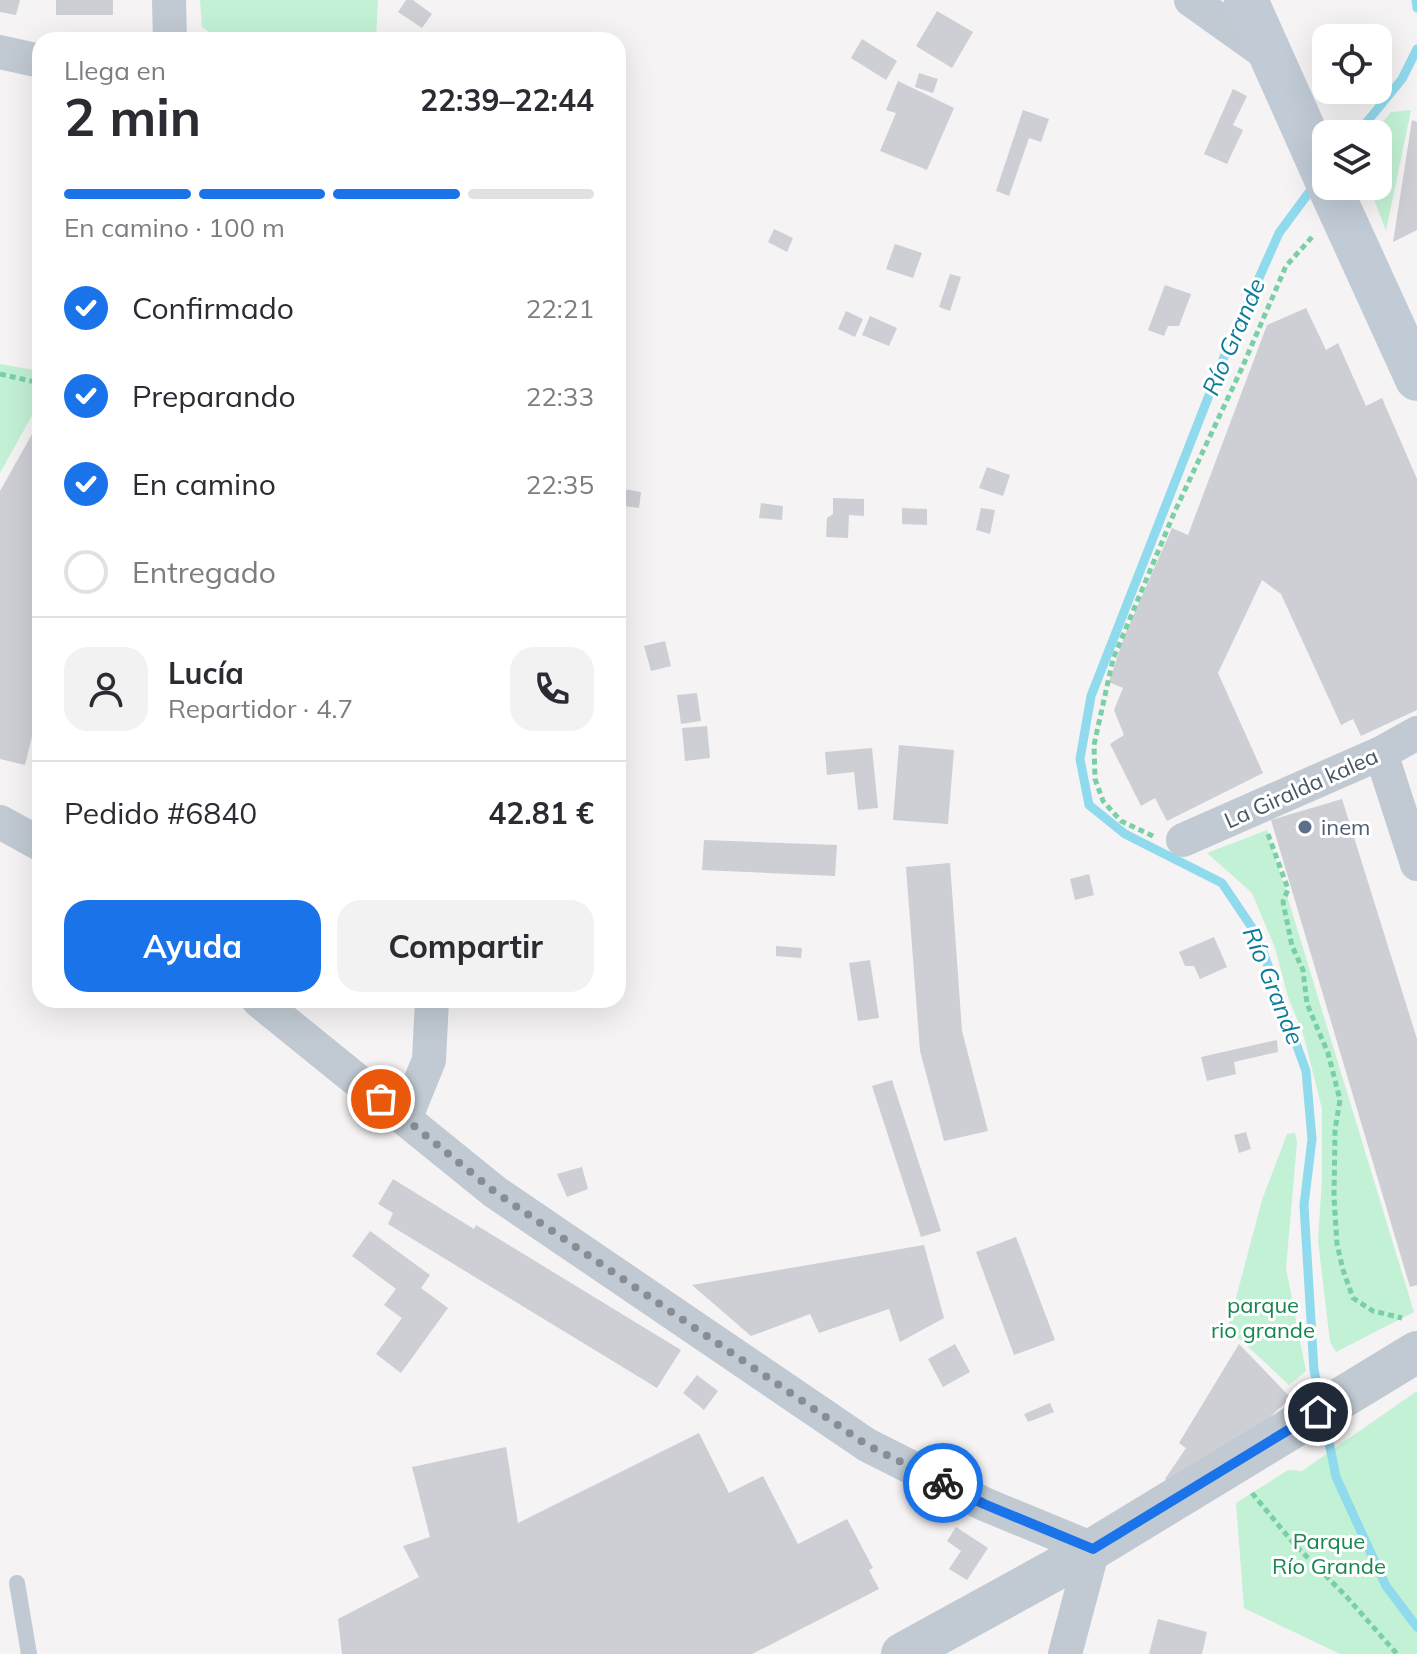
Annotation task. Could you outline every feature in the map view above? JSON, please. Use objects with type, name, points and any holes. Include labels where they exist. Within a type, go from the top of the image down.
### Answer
[{"type":"main road","points":[[1246,0],[1312,148]]},
{"type":"main road","points":[[1335,200],[1417,379]]},
{"type":"street","points":[[169,0],[170,32]]},
{"type":"street","points":[[1191,0],[1271,57]]},
{"type":"street","points":[[0,52],[32,59]]},
{"type":"street","name":"La Giralda kalea","points":[[1172,840],[1381,753],[1417,733]]},
{"type":"street","points":[[1381,753],[1417,864]]},
{"type":"street","points":[[0,822],[32,840]]},
{"type":"street","points":[[268,1008],[495,1192],[867,1445],[984,1504],[1093,1549]]},
{"type":"street","points":[[405,1119],[429,1060],[432,1008]]},
{"type":"street","points":[[902,1654],[1093,1549],[1300,1424],[1354,1390],[1410,1335]]},
{"type":"street","points":[[1065,1654],[1093,1549]]},
{"type":"lane","points":[[17,1583],[29,1654]]},
{"type":"path","points":[[1172,840],[1121,821],[1103,801],[1095,779],[1094,745],[1113,659],[1175,511],[1286,266],[1319,229]]},
{"type":"path","points":[[0,374],[32,381]]},
{"type":"path","points":[[1267,830],[1288,889],[1283,902],[1292,946],[1303,970],[1307,1004],[1328,1053],[1340,1100],[1335,1130],[1334,1197],[1337,1244],[1343,1270],[1353,1298],[1410,1335]]},
{"type":"path","points":[[1252,1493],[1295,1545],[1397,1654]]},
{"type":"green space","points":[[200,0],[378,0],[376,32],[209,32],[202,27]]},
{"type":"green space","points":[[1411,110],[1386,231],[1374,200],[1392,200],[1392,120],[1384,120],[1391,112]]},
{"type":"green space","points":[[0,364],[32,370],[32,415],[0,473]]},
{"type":"green space","name":"parque rio grande","points":[[1267,830],[1414,1312],[1336,1352],[1330,1342],[1318,1240],[1322,1109],[1303,1033],[1288,997],[1275,948],[1252,893],[1207,853]]},
{"type":"green space","name":"parque rio grande","points":[[1295,1133],[1297,1142],[1286,1268],[1306,1371],[1289,1385],[1228,1328],[1262,1200],[1287,1134]]},
{"type":"green space","name":"Parque Río Grande","points":[[1417,1391],[1417,1654],[1340,1654],[1244,1608],[1236,1503],[1288,1470],[1302,1471]]},
{"type":"building","points":[[0,0],[20,0],[16,15],[0,12]]},
{"type":"building","points":[[56,0],[113,0],[113,15],[56,15]]},
{"type":"building","points":[[406,0],[413,0],[432,14],[422,28],[398,12]]},
{"type":"building","points":[[937,11],[973,32],[952,68],[916,46]]},
{"type":"building","points":[[862,39],[897,61],[886,80],[851,58]]},
{"type":"building","points":[[919,73],[938,79],[933,93],[915,87]]},
{"type":"building","points":[[898,81],[954,108],[927,170],[880,151],[896,113],[886,110]]},
{"type":"building","points":[[1233,89],[1247,96],[1233,125],[1243,130],[1227,164],[1204,154]]},
{"type":"building","points":[[1023,110],[1049,119],[1041,142],[1029,138],[1009,196],[996,191]]},
{"type":"building","points":[[1412,120],[1417,122],[1417,230],[1393,242]]},
{"type":"building","points":[[774,229],[793,238],[787,252],[768,242]]},
{"type":"building","points":[[895,244],[922,253],[913,278],[886,269]]},
{"type":"building","points":[[950,274],[961,277],[950,311],[939,307]]},
{"type":"building","points":[[1165,285],[1191,294],[1179,326],[1168,326],[1164,336],[1148,330]]},
{"type":"building","points":[[1306,308],[1326,350],[1338,343],[1366,406],[1382,398],[1417,479],[1417,710],[1361,736],[1353,719],[1341,725],[1281,594],[1262,580],[1218,673],[1263,773],[1167,821],[1155,798],[1141,806],[1110,744],[1124,735],[1114,710],[1123,688],[1109,682],[1124,637],[1172,528],[1188,535],[1267,325]]},
{"type":"building","points":[[846,311],[863,319],[855,337],[838,329]]},
{"type":"building","points":[[870,316],[897,328],[889,346],[862,335]]},
{"type":"building","points":[[32,434],[32,737],[25,765],[0,759],[0,491]]},
{"type":"building","points":[[987,467],[1010,475],[1003,496],[979,488]]},
{"type":"building","points":[[626,489],[641,492],[639,508],[626,506]]},
{"type":"building","points":[[833,498],[864,499],[864,516],[849,515],[848,538],[826,537],[827,518],[833,514]]},
{"type":"building","points":[[761,503],[783,506],[782,520],[759,518]]},
{"type":"building","points":[[902,508],[927,509],[927,525],[902,524]]},
{"type":"building","points":[[981,508],[995,510],[990,534],[976,530]]},
{"type":"building","points":[[665,641],[671,666],[651,671],[644,646]]},
{"type":"building","points":[[697,693],[701,721],[681,724],[677,695]]},
{"type":"building","points":[[707,726],[710,758],[685,761],[682,728]]},
{"type":"building","points":[[899,745],[954,750],[948,824],[893,820]]},
{"type":"building","points":[[872,748],[878,808],[858,810],[854,772],[827,775],[825,752]]},
{"type":"building","points":[[1342,799],[1417,1039],[1417,1285],[1410,1287],[1271,820]]},
{"type":"building","points":[[704,840],[837,845],[835,876],[702,870]]},
{"type":"building","points":[[950,863],[962,1031],[988,1131],[944,1141],[920,1051],[906,867]]},
{"type":"building","points":[[1089,874],[1094,895],[1075,900],[1070,879]]},
{"type":"building","points":[[1214,937],[1227,967],[1200,979],[1194,966],[1185,966],[1179,952]]},
{"type":"building","points":[[776,946],[802,948],[801,958],[776,956]]},
{"type":"building","points":[[870,960],[879,1018],[858,1021],[849,963]]},
{"type":"building","points":[[1277,1040],[1278,1052],[1234,1062],[1236,1074],[1207,1081],[1201,1057]]},
{"type":"building","points":[[892,1080],[941,1231],[921,1237],[872,1086]]},
{"type":"building","points":[[1246,1132],[1251,1149],[1239,1153],[1234,1135]]},
{"type":"building","points":[[582,1167],[588,1189],[567,1197],[557,1174]]},
{"type":"building","points":[[393,1179],[474,1229],[476,1225],[681,1350],[657,1388],[388,1224],[393,1213],[378,1204]]},
{"type":"building","points":[[370,1231],[430,1275],[421,1288],[448,1308],[401,1373],[376,1354],[402,1318],[384,1305],[396,1289],[352,1256]]},
{"type":"building","points":[[1016,1237],[1055,1340],[1014,1355],[976,1252]]},
{"type":"building","points":[[924,1245],[944,1318],[900,1342],[889,1309],[819,1333],[810,1314],[751,1336],[692,1285]]},
{"type":"building","points":[[955,1344],[970,1372],[943,1387],[928,1359]]},
{"type":"building","points":[[1239,1344],[1291,1398],[1211,1469],[1176,1486],[1165,1479],[1186,1448],[1179,1443]]},
{"type":"building","points":[[697,1375],[718,1391],[704,1410],[683,1393]]},
{"type":"building","points":[[1050,1403],[1054,1412],[1028,1422],[1024,1414]]},
{"type":"building","points":[[699,1433],[729,1493],[763,1476],[798,1544],[847,1519],[873,1568],[869,1570],[879,1589],[752,1654],[342,1654],[338,1619],[419,1577],[403,1546],[430,1537],[412,1467],[506,1447],[518,1523]]},
{"type":"building","points":[[956,1527],[988,1548],[967,1580],[949,1569],[961,1551],[947,1541]]},
{"type":"building","points":[[1158,1619],[1207,1632],[1202,1654],[1149,1654]]},
{"type":"waterway","name":"Río Grande","points":[[1416,0],[1417,8]]},
{"type":"waterway","name":"Río Grande","points":[[1368,120],[1402,79],[1417,49]]},
{"type":"waterway","name":"Río Grande","points":[[1312,188],[1279,233],[1226,352],[1091,696],[1080,759],[1089,805],[1125,834],[1222,883],[1257,935],[1306,1071],[1312,1139],[1304,1205],[1314,1370],[1320,1399]]},
{"type":"waterway","name":"Río Grande","points":[[1325,1422],[1336,1477],[1386,1586],[1417,1627]]},
{"type":"way so far","points":[[381,1099],[495,1192],[867,1445],[943,1483]]},
{"type":"place","name":"inem","points":[[1305,827]]},
{"type":"route","points":[[943,1483],[984,1504],[1093,1549],[1318,1412]]}]
